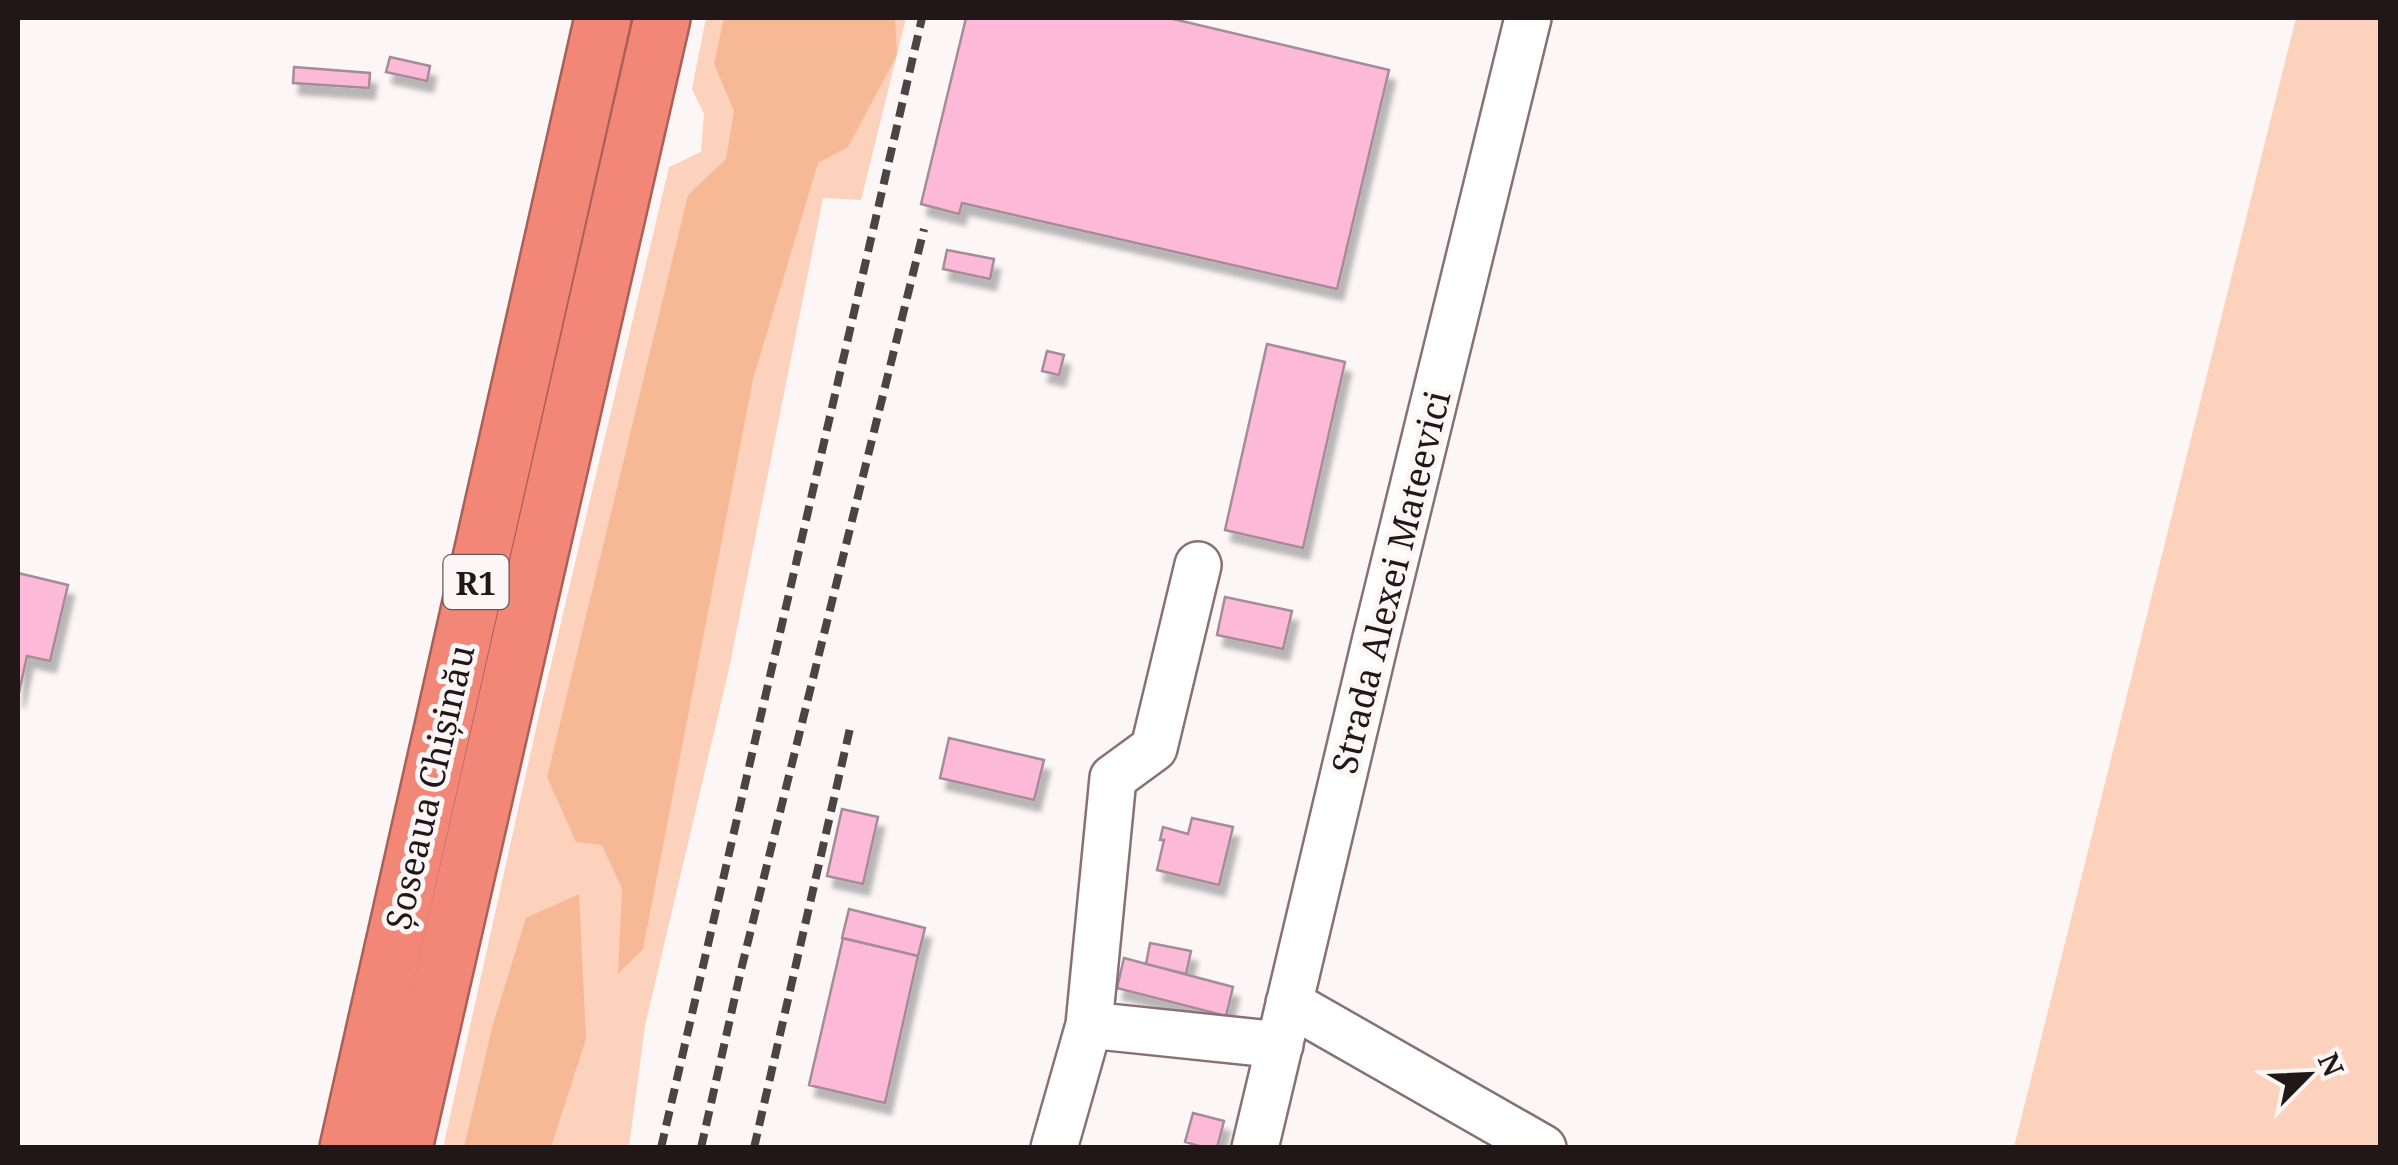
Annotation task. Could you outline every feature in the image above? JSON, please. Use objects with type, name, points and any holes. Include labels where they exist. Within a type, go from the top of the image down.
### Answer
[{"type":"highway","name":"Șoseaua Chișinău","points":[[348,1148],[603,18]]},
{"type":"highway","points":[[404,1148],[662,18]]},
{"type":"street","name":"Strada Alexei Mateevici","points":[[1256,1148],[1371,657],[1528,18]]},
{"type":"street","points":[[1054,1148],[1089,1025],[1113,778],[1154,748],[1198,565]]},
{"type":"street","points":[[1089,1025],[1284,1024],[1543,1148]]},
{"type":"shaded area","points":[[706,18],[906,18],[861,200],[823,198],[729,669],[645,1026],[629,1147],[443,1148],[539,715],[669,167],[701,152],[704,114],[692,89]]},
{"type":"shaded area","points":[[724,18],[895,18],[897,55],[848,147],[818,163],[753,379],[643,949],[618,974],[622,889],[602,845],[576,842],[547,777],[688,195],[726,159],[734,111],[714,64]]},
{"type":"shaded area","points":[[2296,18],[2380,18],[2380,1147],[2014,1147]]},
{"type":"shaded area","points":[[579,894],[586,1039],[551,1147],[464,1147],[493,1024],[526,918]]},
{"type":"building","points":[[966,18],[1169,18],[1389,70],[1337,289],[962,203],[959,214],[921,204]]},
{"type":"building","points":[[390,57],[430,66],[427,81],[386,72]]},
{"type":"building","points":[[294,67],[370,73],[369,88],[293,83]]},
{"type":"building","points":[[947,250],[994,259],[990,279],[943,269]]},
{"type":"building","points":[[1267,344],[1345,362],[1303,548],[1225,530]]},
{"type":"building","points":[[1047,351],[1064,355],[1059,375],[1042,371]]},
{"type":"building","points":[[18,573],[68,585],[50,661],[27,656],[18,697]]},
{"type":"building","points":[[1225,597],[1292,611],[1283,649],[1217,635]]},
{"type":"building","points":[[949,738],[1044,760],[1034,800],[940,778]]},
{"type":"building","points":[[842,809],[878,817],[863,884],[827,876]]},
{"type":"building","points":[[1192,818],[1233,827],[1219,885],[1157,870],[1163,827],[1188,834]]},
{"type":"building","points":[[849,909],[925,928],[918,956],[842,938]]},
{"type":"building","points":[[843,938],[918,956],[885,1103],[809,1085]]},
{"type":"building","points":[[1150,943],[1191,951],[1186,974],[1146,964]]},
{"type":"building","points":[[1124,958],[1233,987],[1226,1016],[1117,988]]},
{"type":"building","points":[[1193,1113],[1224,1121],[1217,1148],[1185,1142]]},
{"type":"railway","points":[[661,1148],[922,18]]},
{"type":"railway","points":[[701,1148],[741,970],[924,229]]},
{"type":"railway","points":[[754,1148],[851,724]]}]
